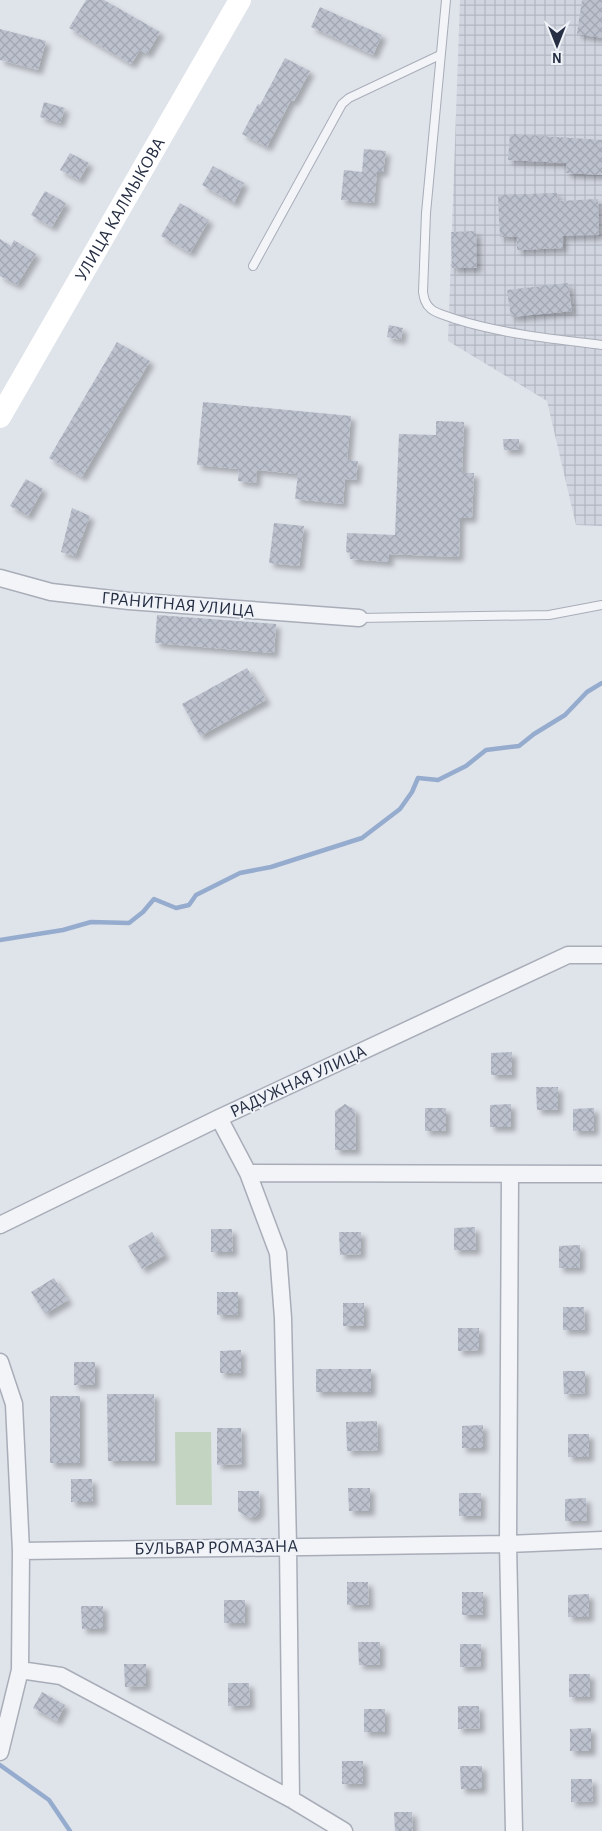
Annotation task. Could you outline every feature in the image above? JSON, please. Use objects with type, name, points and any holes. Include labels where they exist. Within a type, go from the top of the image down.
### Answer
[{"type":"main road","name":"УЛИЦА КАЛМЫКОВА","points":[[0,418],[240,0]]},
{"type":"street","name":"ГРАНИТНАЯ УЛИЦА","points":[[0,578],[51,592],[130,601],[359,618]]},
{"type":"street","name":"РАДУЖНАЯ УЛИЦА","points":[[0,1225],[219,1118],[568,955],[602,955]]},
{"type":"street","points":[[219,1118],[248,1173],[278,1253],[283,1318],[291,1799]]},
{"type":"street","points":[[248,1173],[602,1174]]},
{"type":"street","points":[[510,1175],[508,1544],[514,1831]]},
{"type":"street","points":[[0,1362],[14,1404],[20,1550],[20,1670],[0,1752]]},
{"type":"street","name":"БУЛЬВАР РОМАЗАНА","points":[[20,1550],[508,1544],[602,1540]]},
{"type":"street","points":[[20,1670],[61,1676],[291,1799],[344,1831]]},
{"type":"lane","points":[[446,0],[426,213],[423,292],[425,301],[431,309],[440,314],[468,323],[530,337],[602,345]]},
{"type":"lane","points":[[253,266],[342,104],[349,98],[440,55]]},
{"type":"lane","points":[[359,618],[549,615],[602,605]]},
{"type":"shaded area","points":[[460,0],[602,0],[602,526],[576,525],[547,401],[448,341]]},
{"type":"green space","points":[[175,1432],[211,1432],[212,1505],[176,1505]]},
{"type":"building","points":[[86,0],[104,0],[160,32],[147,54],[140,50],[131,64],[69,28]]},
{"type":"building","points":[[582,0],[602,0],[602,38],[577,34]]},
{"type":"building","points":[[320,7],[382,35],[373,55],[311,27]]},
{"type":"building","points":[[0,29],[46,41],[38,70],[0,60]]},
{"type":"building","points":[[285,58],[310,71],[294,101],[291,100],[267,147],[242,134]]},
{"type":"building","points":[[44,102],[65,108],[60,123],[40,117]]},
{"type":"building","points":[[510,134],[602,140],[602,175],[566,173],[567,163],[508,160]]},
{"type":"building","points":[[364,149],[386,151],[383,172],[377,172],[374,203],[341,200],[344,170],[362,172]]},
{"type":"building","points":[[70,153],[89,163],[79,180],[60,170]]},
{"type":"building","points":[[213,166],[244,183],[234,203],[202,185]]},
{"type":"building","points":[[45,191],[66,203],[52,227],[31,215]]},
{"type":"building","points":[[557,193],[558,201],[598,199],[599,235],[562,236],[563,248],[517,250],[517,237],[500,237],[498,195]]},
{"type":"building","points":[[180,203],[209,220],[190,253],[161,236]]},
{"type":"building","points":[[476,231],[477,268],[452,268],[451,232]]},
{"type":"building","points":[[0,239],[11,246],[14,240],[36,254],[17,285],[0,276]]},
{"type":"building","points":[[568,283],[572,311],[511,317],[507,290]]},
{"type":"building","points":[[389,325],[403,328],[401,340],[387,337]]},
{"type":"building","points":[[117,342],[150,361],[82,477],[49,458]]},
{"type":"building","points":[[203,402],[351,416],[347,460],[358,461],[356,480],[345,479],[343,504],[295,499],[298,474],[257,470],[256,483],[238,481],[239,469],[197,465]]},
{"type":"building","points":[[436,421],[464,422],[462,473],[474,473],[472,518],[460,518],[459,557],[389,554],[389,562],[350,559],[350,553],[346,552],[347,533],[395,535],[399,434],[436,435]]},
{"type":"building","points":[[503,439],[519,439],[519,450],[504,450]]},
{"type":"building","points":[[26,479],[43,489],[28,516],[10,506]]},
{"type":"building","points":[[72,508],[90,516],[75,556],[61,552]]},
{"type":"building","points":[[274,523],[304,526],[299,566],[269,563]]},
{"type":"building","points":[[157,615],[276,624],[274,653],[155,643]]},
{"type":"building","points":[[247,668],[266,700],[200,736],[182,704]]},
{"type":"building","points":[[512,1052],[512,1075],[491,1075],[491,1053]]},
{"type":"building","points":[[536,1087],[558,1087],[558,1110],[537,1110]]},
{"type":"building","points":[[345,1104],[355,1110],[356,1150],[335,1150],[335,1111]]},
{"type":"building","points":[[511,1104],[511,1127],[490,1127],[490,1105]]},
{"type":"building","points":[[425,1108],[446,1108],[446,1131],[425,1131]]},
{"type":"building","points":[[594,1108],[594,1131],[573,1131],[573,1109]]},
{"type":"building","points":[[475,1227],[476,1250],[454,1250],[454,1228]]},
{"type":"building","points":[[211,1229],[232,1229],[233,1252],[211,1252]]},
{"type":"building","points":[[152,1232],[165,1255],[142,1269],[128,1246]]},
{"type":"building","points":[[339,1232],[361,1232],[361,1254],[340,1255]]},
{"type":"building","points":[[580,1245],[580,1268],[559,1268],[559,1246]]},
{"type":"building","points":[[54,1278],[68,1300],[45,1314],[31,1292]]},
{"type":"building","points":[[217,1292],[238,1292],[238,1315],[217,1315]]},
{"type":"building","points":[[343,1303],[364,1303],[364,1326],[343,1326]]},
{"type":"building","points":[[563,1307],[584,1307],[585,1330],[563,1330]]},
{"type":"building","points":[[458,1328],[479,1328],[479,1350],[458,1351]]},
{"type":"building","points":[[241,1350],[241,1373],[220,1373],[220,1351]]},
{"type":"building","points":[[74,1362],[95,1362],[95,1385],[74,1385]]},
{"type":"building","points":[[316,1369],[371,1369],[371,1392],[316,1392]]},
{"type":"building","points":[[563,1371],[585,1371],[585,1393],[564,1394]]},
{"type":"building","points":[[107,1394],[154,1394],[155,1461],[108,1461]]},
{"type":"building","points":[[50,1396],[80,1396],[80,1463],[50,1463]]},
{"type":"building","points":[[377,1421],[378,1450],[347,1451],[346,1422]]},
{"type":"building","points":[[483,1425],[483,1448],[462,1448],[462,1426]]},
{"type":"building","points":[[217,1428],[241,1428],[242,1464],[217,1465]]},
{"type":"building","points":[[568,1434],[589,1434],[589,1457],[568,1457]]},
{"type":"building","points":[[71,1479],[92,1479],[93,1502],[71,1502]]},
{"type":"building","points":[[348,1488],[370,1488],[370,1511],[349,1511]]},
{"type":"building","points":[[238,1491],[259,1491],[260,1511],[256,1516],[249,1518],[238,1511]]},
{"type":"building","points":[[459,1493],[481,1493],[481,1516],[459,1516]]},
{"type":"building","points":[[586,1498],[587,1521],[565,1521],[565,1499]]},
{"type":"building","points":[[347,1582],[368,1582],[369,1605],[347,1605]]},
{"type":"building","points":[[462,1592],[483,1592],[483,1615],[462,1615]]},
{"type":"building","points":[[589,1594],[589,1617],[568,1617],[568,1595]]},
{"type":"building","points":[[224,1600],[245,1600],[245,1623],[224,1623]]},
{"type":"building","points":[[81,1606],[103,1606],[103,1629],[82,1629]]},
{"type":"building","points":[[358,1642],[380,1642],[380,1665],[359,1665]]},
{"type":"building","points":[[460,1644],[481,1644],[481,1666],[460,1667]]},
{"type":"building","points":[[124,1664],[146,1664],[146,1686],[125,1687]]},
{"type":"building","points":[[569,1674],[590,1674],[590,1697],[569,1697]]},
{"type":"building","points":[[228,1683],[249,1683],[250,1705],[228,1706]]},
{"type":"building","points":[[42,1692],[65,1705],[57,1721],[33,1708]]},
{"type":"building","points":[[458,1706],[479,1706],[480,1728],[458,1729]]},
{"type":"building","points":[[364,1709],[385,1709],[385,1732],[364,1732]]},
{"type":"building","points":[[591,1728],[591,1751],[570,1751],[570,1729]]},
{"type":"building","points":[[342,1761],[363,1761],[363,1784],[342,1784]]},
{"type":"building","points":[[460,1766],[482,1766],[482,1789],[461,1789]]},
{"type":"building","points":[[571,1779],[592,1779],[593,1801],[571,1802]]},
{"type":"building","points":[[394,1812],[412,1812],[413,1831],[395,1831]]},
{"type":"waterway","points":[[0,940],[63,930],[91,922],[129,923],[143,912],[154,899],[176,908],[189,905],[196,895],[240,873],[271,867],[362,838],[400,809],[412,792],[418,778],[438,780],[466,766],[486,750],[519,746],[534,734],[565,715],[587,692],[602,683]]},
{"type":"waterway","points":[[0,1765],[49,1800],[70,1831]]}]
